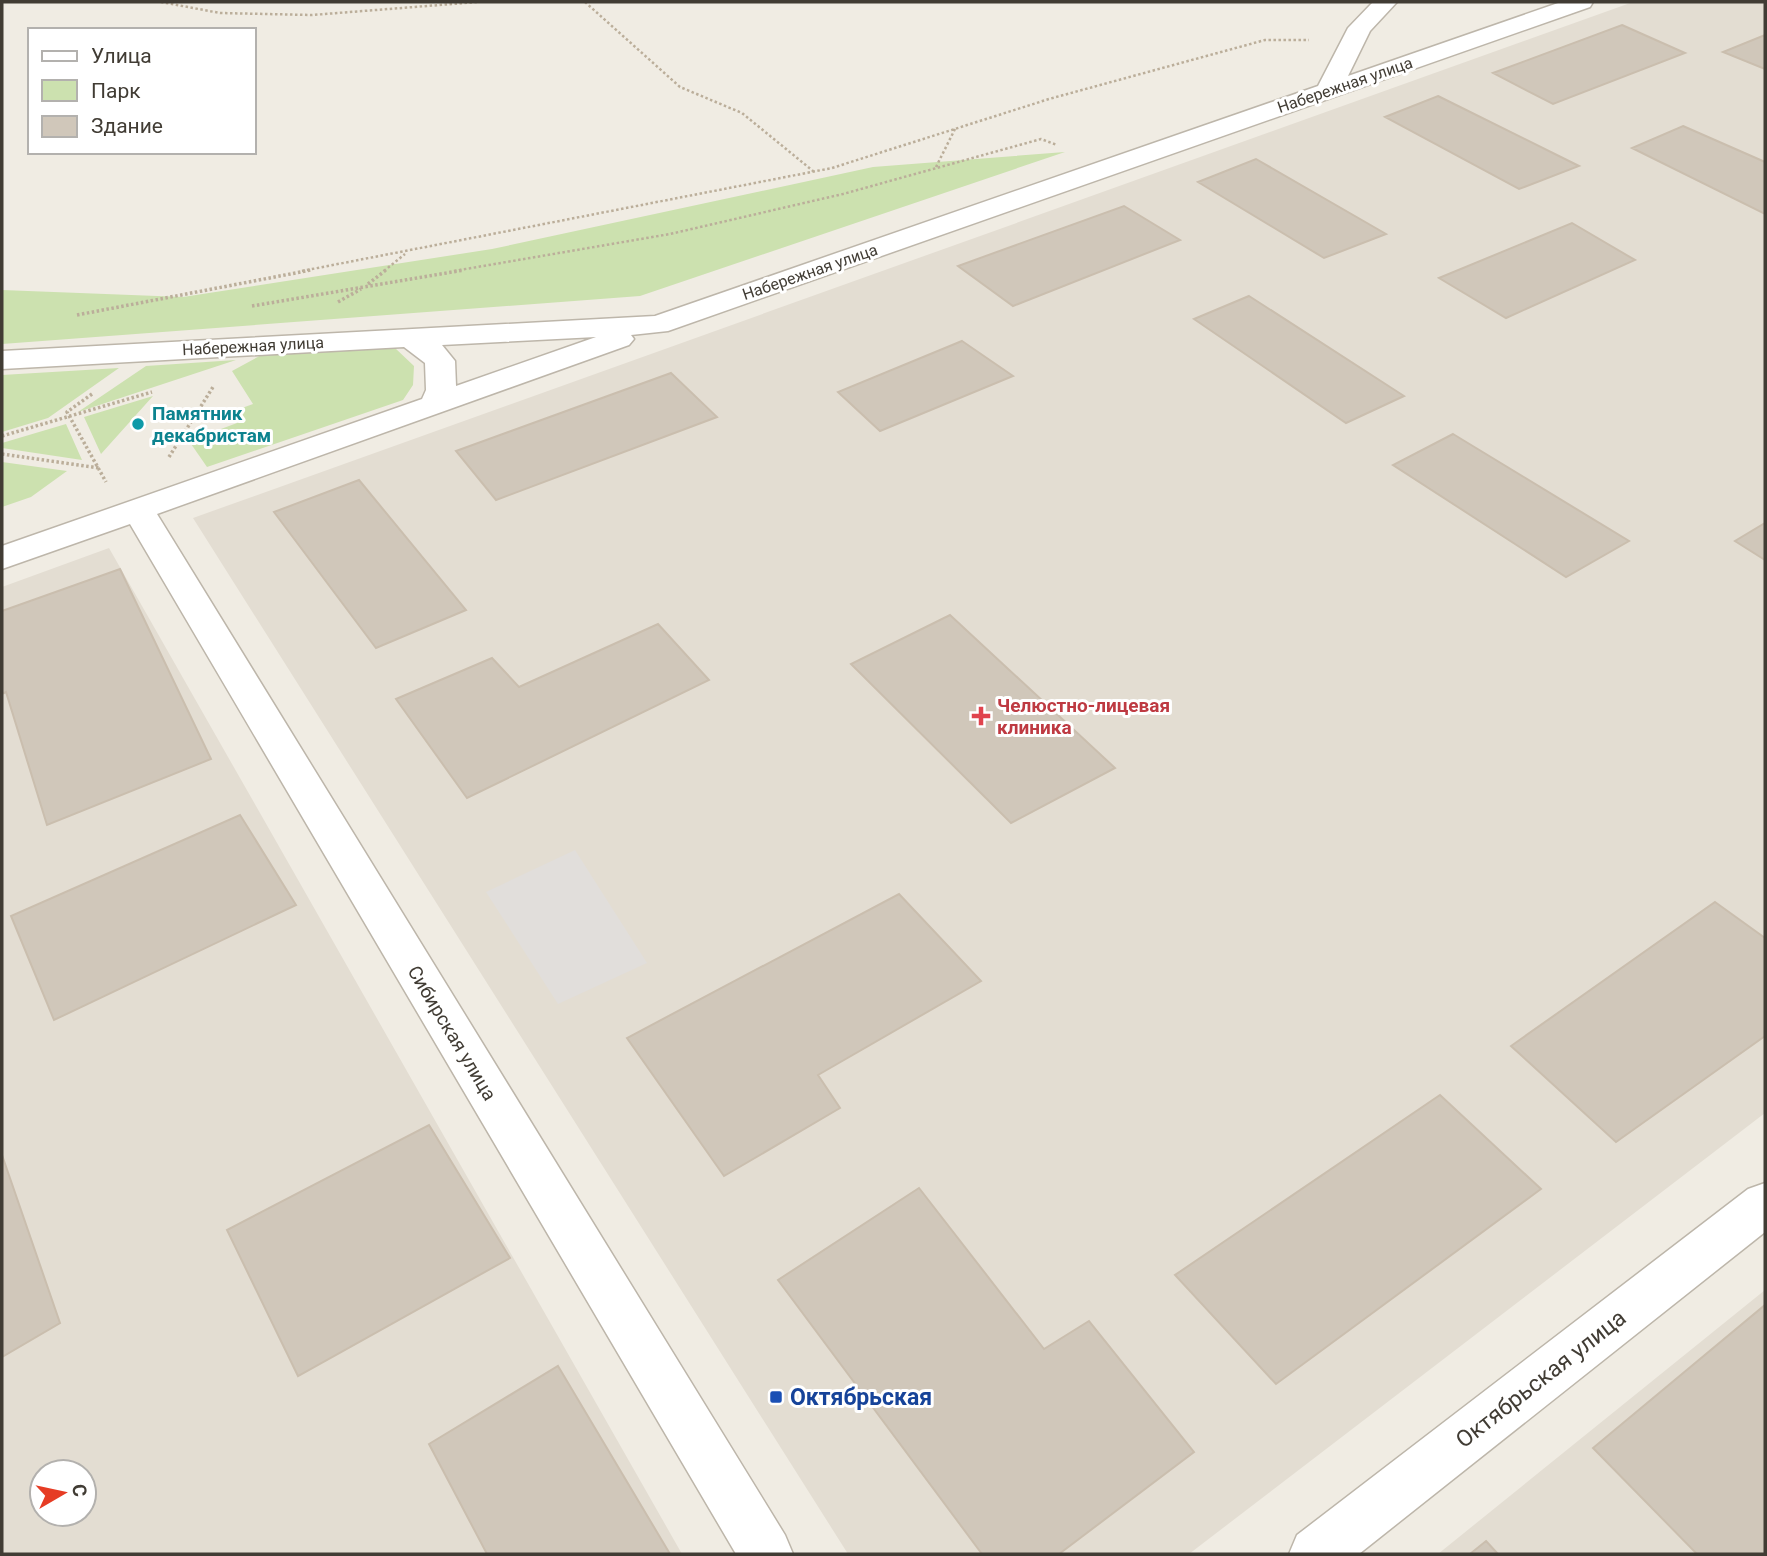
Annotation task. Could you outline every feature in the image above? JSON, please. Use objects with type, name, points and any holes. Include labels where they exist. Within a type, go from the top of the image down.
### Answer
[{"type":"street","points":[[1328,91],[1360,27],[1386,2]]},
{"type":"street","name":"Набережная улица","points":[[2,360],[658,325],[1582,2]]},
{"type":"street","points":[[2,558],[123,499],[435,405],[658,325]]},
{"type":"street","points":[[406,338],[428,348],[440,361],[441,390],[435,405]]},
{"type":"street","name":"Сибирская улица","points":[[123,499],[766,1554]]},
{"type":"street","name":"Октябрьская улица","points":[[1316,1554],[1765,1204]]},
{"type":"path","points":[[161,2],[220,12],[313,15],[478,2]]},
{"type":"path","points":[[586,2],[680,87],[741,113],[814,172]]},
{"type":"path","points":[[70,317],[814,172],[1049,99],[1265,40],[1354,40]]},
{"type":"path","points":[[936,168],[955,129]]},
{"type":"path","points":[[245,307],[670,234],[843,194],[1041,139],[1110,167]]},
{"type":"path","points":[[169,458],[216,381]]},
{"type":"path","points":[[101,388],[68,412],[99,468],[123,499]]},
{"type":"path","points":[[2,454],[99,468]]},
{"type":"shaded area","points":[[1633,2],[1765,2],[1765,1113],[1189,1554],[848,1554],[193,518]]},
{"type":"shaded area","points":[[109,548],[682,1554],[2,1554],[2,587]]},
{"type":"shaded area","points":[[575,850],[647,963],[558,1004],[486,892]]},
{"type":"shaded area","points":[[1765,1290],[1765,1554],[1438,1554]]},
{"type":"green space","points":[[1065,152],[640,296],[2,344],[2,290],[183,297],[492,249],[873,167]]},
{"type":"green space","points":[[377,345],[395,348],[414,366],[413,385],[403,400],[207,467],[189,441],[237,423],[231,412],[253,404],[232,371],[267,352]]},
{"type":"green space","points":[[236,360],[78,412],[146,366]]},
{"type":"green space","points":[[119,368],[48,418],[2,432],[2,375]]},
{"type":"green space","points":[[153,396],[101,454],[84,417]]},
{"type":"green space","points":[[66,424],[82,460],[2,448],[2,443]]},
{"type":"green space","points":[[2,462],[67,471],[31,497],[2,507]]},
{"type":"building","points":[[1622,25],[1685,53],[1553,104],[1493,73]]},
{"type":"building","points":[[1765,35],[1765,69],[1723,52]]},
{"type":"building","points":[[1438,96],[1579,166],[1519,189],[1385,117]]},
{"type":"building","points":[[1683,126],[1765,162],[1765,214],[1632,148]]},
{"type":"building","points":[[1256,159],[1386,234],[1324,258],[1198,182]]},
{"type":"building","points":[[1124,206],[1180,240],[1013,306],[958,266]]},
{"type":"building","points":[[1572,223],[1635,260],[1506,318],[1439,278]]},
{"type":"building","points":[[1249,296],[1404,396],[1346,423],[1194,319]]},
{"type":"building","points":[[962,341],[1013,376],[880,431],[838,392]]},
{"type":"building","points":[[671,373],[717,417],[496,500],[456,451]]},
{"type":"building","points":[[1453,434],[1629,541],[1566,577],[1393,465]]},
{"type":"building","points":[[359,480],[466,610],[376,648],[274,512]]},
{"type":"building","points":[[1765,523],[1765,560],[1735,541]]},
{"type":"building","points":[[120,569],[211,759],[47,825],[6,692],[2,694],[2,611]]},
{"type":"building","name":"Челюстно-лицевая клиника","points":[[950,615],[1115,768],[1011,823],[851,664]]},
{"type":"building","points":[[658,624],[709,680],[467,798],[396,699],[492,658],[519,687]]},
{"type":"building","points":[[240,815],[296,905],[54,1020],[11,916]]},
{"type":"building","points":[[899,894],[981,981],[818,1075],[840,1108],[724,1176],[627,1038]]},
{"type":"building","points":[[1715,902],[1765,938],[1765,1036],[1616,1142],[1511,1046]]},
{"type":"building","points":[[1440,1095],[1541,1189],[1276,1384],[1175,1275]]},
{"type":"building","points":[[429,1125],[510,1258],[298,1376],[227,1230]]},
{"type":"building","points":[[2,1155],[60,1323],[2,1357]]},
{"type":"building","points":[[919,1188],[1044,1349],[1089,1321],[1194,1452],[1059,1554],[982,1554],[778,1280]]},
{"type":"building","points":[[1765,1305],[1765,1554],[1697,1554],[1593,1448]]},
{"type":"building","points":[[558,1366],[670,1554],[487,1554],[429,1444]]},
{"type":"building","points":[[1486,1541],[1498,1554],[1470,1554]]},
{"type":"place","name":"Памятник декабристам","points":[[138,424]]},
{"type":"place","name":"Челюстно-лицевая клиника","points":[[981,716]]},
{"type":"place","name":"Октябрьская","points":[[776,1397]]}]
